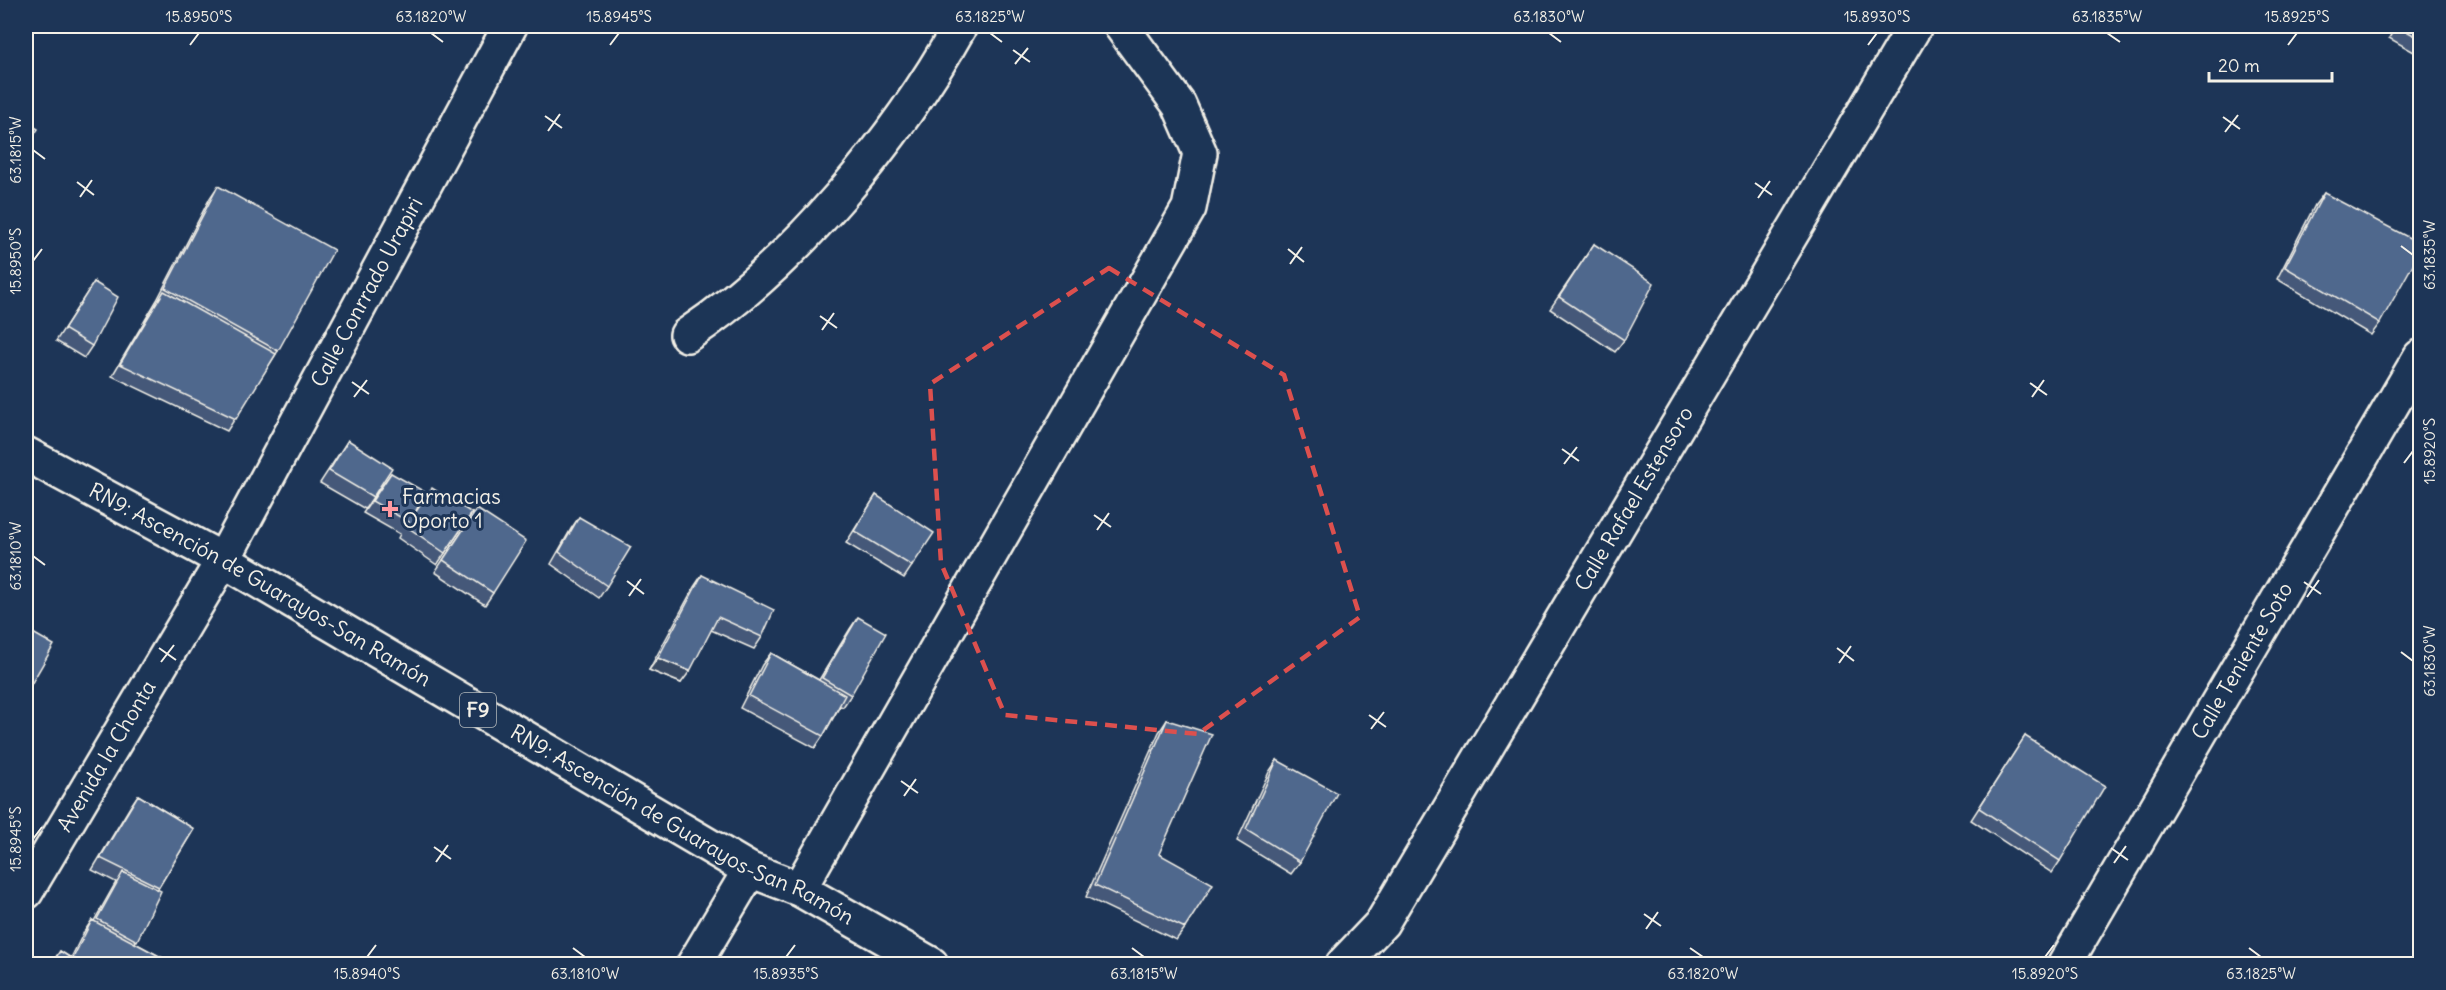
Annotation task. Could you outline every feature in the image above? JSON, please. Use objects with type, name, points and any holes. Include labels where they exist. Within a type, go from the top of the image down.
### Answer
[{"type":"main road","name":"Calle Conrrado Urapiri","points":[[223,560],[510,26]]},
{"type":"main road","points":[[687,335],[727,308],[785,256],[837,200],[930,80],[960,26]]},
{"type":"main road","points":[[799,889],[1188,208],[1200,153],[1179,105],[1120,26]]},
{"type":"main road","name":"Calle Rafael Estensoro","points":[[1343,964],[1382,923],[1916,26]]},
{"type":"main road","name":"Calle Teniente Soto","points":[[2064,964],[2421,357]]},
{"type":"main road","name":"RN9: Ascención de Guarayos-San Ramón","points":[[26,454],[223,560],[750,870],[799,889],[932,964]]},
{"type":"main road","name":"Avenida la Chonta","points":[[26,892],[223,560]]},
{"type":"main road","points":[[694,964],[750,870]]},
{"type":"highlighted area","points":[[1109,268],[1284,375],[1360,617],[1198,734],[1005,715],[941,563],[930,384]]},
{"type":"building","points":[[2397,26],[2421,26],[2421,39]]},
{"type":"building","points":[[26,122],[38,129],[26,148]]},
{"type":"building","points":[[218,186],[334,250],[278,351],[165,288]]},
{"type":"building","points":[[2324,193],[2421,244],[2421,250],[2380,323],[2285,267]]},
{"type":"building","points":[[1594,244],[1654,283],[1624,340],[1559,297]]},
{"type":"building","points":[[94,282],[118,297],[92,346],[64,329]]},
{"type":"building","points":[[164,291],[276,354],[236,419],[120,364]]},
{"type":"building","points":[[348,440],[392,468],[373,497],[329,471]]},
{"type":"building","points":[[391,473],[425,492],[415,513],[432,488],[472,513],[445,553],[406,526],[409,522],[372,501]]},
{"type":"building","points":[[876,495],[934,533],[912,566],[854,531]]},
{"type":"building","points":[[477,509],[526,541],[493,593],[443,560]]},
{"type":"building","points":[[579,517],[631,547],[607,586],[559,552]]},
{"type":"building","points":[[702,575],[774,610],[762,637],[718,617],[690,671],[658,658]]},
{"type":"building","points":[[858,617],[886,633],[851,695],[822,678]]},
{"type":"building","points":[[26,629],[54,645],[26,693]]},
{"type":"building","points":[[771,653],[845,695],[823,736],[749,696]]},
{"type":"building","points":[[1167,720],[1212,734],[1159,854],[1213,884],[1185,928],[1095,885]]},
{"type":"building","points":[[2025,736],[2105,786],[2060,861],[1979,808]]},
{"type":"building","points":[[1277,760],[1337,793],[1300,862],[1246,829]]},
{"type":"building","points":[[138,795],[194,829],[159,887],[100,858]]},
{"type":"building","points":[[123,872],[161,891],[137,941],[97,919]]},
{"type":"building","points":[[92,920],[174,964],[85,964],[73,958]]},
{"type":"building","points":[[60,951],[80,964],[52,964]]},
{"type":"place","name":"Farmacias Oporto 1","points":[[390,509]]}]
